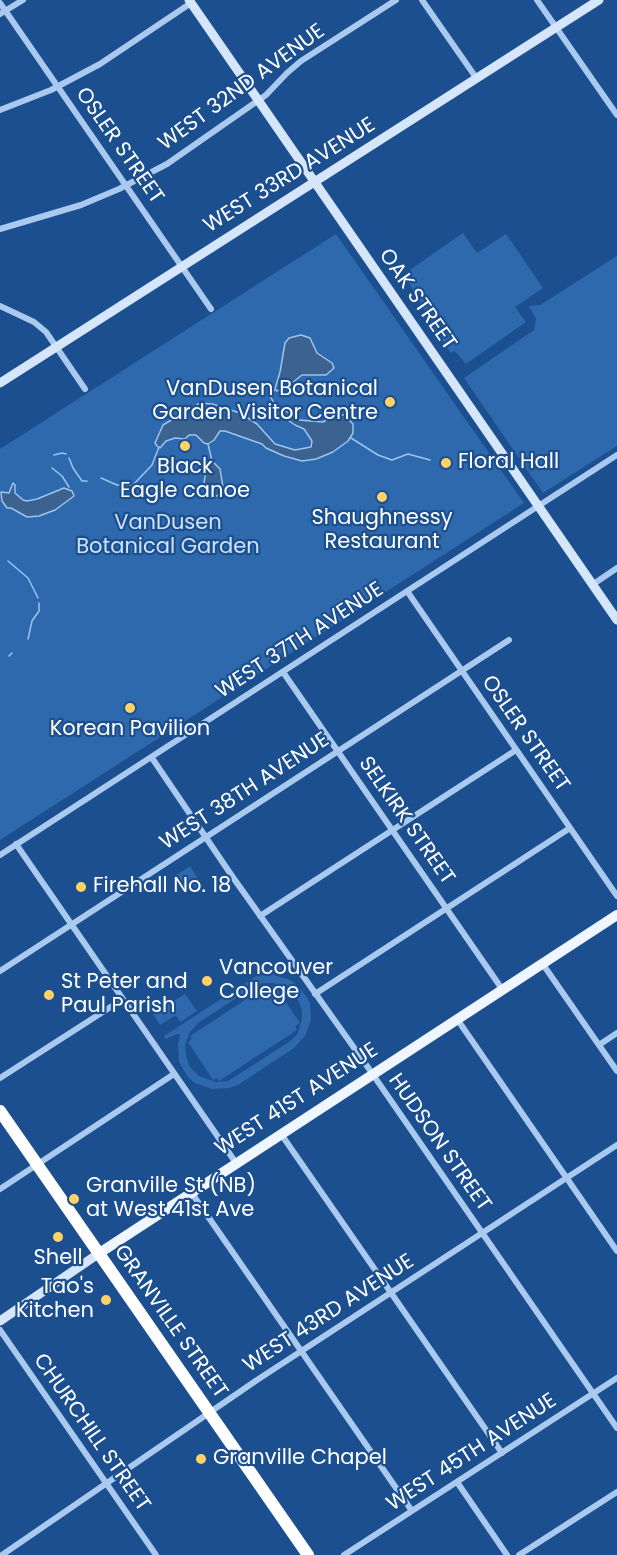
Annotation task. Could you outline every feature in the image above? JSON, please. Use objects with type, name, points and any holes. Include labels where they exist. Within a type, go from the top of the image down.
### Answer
[{"type":"highway","name":"GRANVILLE STREET","points":[[0,1111],[308,1555]]},
{"type":"main road","name":"WEST 33RD AVENUE","points":[[0,383],[599,0]]},
{"type":"main road","name":"OAK STREET","points":[[190,2],[617,620]]},
{"type":"main road","name":"WEST 41ST AVENUE","points":[[0,1321],[191,1192],[617,915]]},
{"type":"street","points":[[3,13],[23,0]]},
{"type":"street","name":"WEST 32ND AVENUE","points":[[0,229],[57,213],[126,185],[175,159],[258,102],[301,61],[396,0]]},
{"type":"street","points":[[422,0],[477,79]]},
{"type":"street","points":[[537,0],[617,115]]},
{"type":"street","points":[[0,110],[57,87],[100,64],[190,2]]},
{"type":"street","name":"OSLER STREET","points":[[0,3],[3,13],[211,309]]},
{"type":"street","points":[[0,306],[34,322],[46,332],[85,389]]},
{"type":"street","name":"WEST 37TH AVENUE","points":[[0,855],[617,455]]},
{"type":"street","points":[[592,585],[617,568]]},
{"type":"street","name":"OSLER STREET","points":[[407,591],[617,896]]},
{"type":"street","name":"WEST 38TH AVENUE","points":[[0,971],[509,640]]},
{"type":"street","name":"SELKIRK STREET","points":[[283,672],[502,988]]},
{"type":"street","points":[[260,916],[516,750]]},
{"type":"street","name":"HUDSON STREET","points":[[152,758],[617,1428]]},
{"type":"street","points":[[315,994],[570,828]]},
{"type":"street","points":[[16,844],[236,1163]]},
{"type":"street","points":[[542,963],[617,1071]]},
{"type":"street","points":[[0,1078],[123,999]]},
{"type":"street","points":[[457,1019],[617,1251]]},
{"type":"street","points":[[599,1045],[617,1033]]},
{"type":"street","points":[[0,1189],[174,1074]]},
{"type":"street","points":[[281,1134],[502,1453]]},
{"type":"street","name":"WEST 43RD AVENUE","points":[[2,1555],[209,1412],[617,1145]]},
{"type":"street","points":[[191,1192],[412,1511]]},
{"type":"street","name":"CHURCHILL STREET","points":[[0,1330],[156,1555]]},
{"type":"street","name":"WEST 45TH AVENUE","points":[[344,1555],[617,1378]]},
{"type":"street","points":[[457,1482],[507,1555]]},
{"type":"street","points":[[519,1555],[617,1492]]},
{"type":"green space","points":[[463,233],[477,253],[506,234],[543,288],[515,307],[526,322],[466,364],[455,351],[451,353],[441,340],[404,274]]},
{"type":"green space","name":"VanDusen Botanical Garden","points":[[336,234],[524,503],[0,840],[0,449]]},
{"type":"green space","points":[[617,256],[617,446],[543,493],[464,378],[534,330],[536,319],[529,306],[540,305]]},
{"type":"green space","points":[[190,866],[204,889],[198,893],[190,880],[181,885],[175,876]]},
{"type":"green space","points":[[278,962],[282,969],[273,975],[295,983],[310,1003],[311,1020],[305,1036],[294,1048],[238,1085],[229,1088],[212,1089],[195,1083],[188,1077],[179,1062],[180,1035],[166,1039],[164,1036]],"holes":[[[263,983],[273,983],[292,992],[298,1000],[302,1010],[302,1020],[297,1035],[228,1081],[216,1082],[199,1076],[190,1067],[186,1056],[185,1044],[190,1032],[198,1023],[253,987]]]},
{"type":"green space","points":[[268,985],[270,988],[274,985],[300,1023],[295,1026],[297,1030],[219,1081],[217,1078],[213,1080],[188,1042],[192,1039],[190,1036]]},
{"type":"green space","points":[[185,994],[197,1011],[180,1022],[176,1015],[160,1025],[153,1014]]},
{"type":"shaded area","points":[[301,335],[310,338],[317,353],[332,363],[334,368],[326,375],[302,375],[287,387],[277,391],[275,389],[285,343],[289,338]]},
{"type":"shaded area","points":[[200,403],[212,404],[240,413],[257,424],[275,444],[295,450],[311,447],[312,441],[304,429],[279,414],[274,403],[299,420],[323,422],[335,415],[344,415],[353,424],[353,433],[348,441],[333,452],[316,459],[302,461],[284,456],[262,444],[225,431],[220,431],[208,444],[196,435],[189,435],[185,439],[175,438],[166,441],[160,448],[157,446],[155,443],[163,425]]},
{"type":"shaded area","points":[[212,461],[220,469],[223,487],[217,496],[210,494],[204,484]]},
{"type":"shaded area","points":[[13,483],[15,493],[27,501],[64,488],[72,491],[74,496],[55,510],[39,516],[27,517],[7,508],[2,501],[1,492],[9,493]]},
{"type":"waterway","points":[[274,403],[270,396],[275,390]]},
{"type":"waterway","points":[[351,438],[378,455],[392,460],[408,454],[430,460]]},
{"type":"waterway","points":[[208,444],[212,461]]},
{"type":"waterway","points":[[101,478],[117,485],[133,485],[152,465],[159,447]]},
{"type":"waterway","points":[[54,455],[66,454]]},
{"type":"waterway","points":[[69,458],[82,481],[87,481]]},
{"type":"waterway","points":[[52,468],[62,476],[69,487]]},
{"type":"waterway","points":[[8,561],[28,578],[38,598]]},
{"type":"waterway","points":[[28,639],[32,621],[39,611],[39,603]]},
{"type":"waterway","points":[[9,656],[12,653]]},
{"type":"place","name":"VanDusen Botanical Garden Visitor Centre","points":[[390,402]]},
{"type":"place","name":"Black Eagle canoe","points":[[185,446]]},
{"type":"place","name":"Floral Hall","points":[[446,463]]},
{"type":"place","name":"Shaughnessy Restaurant","points":[[382,497]]},
{"type":"place","name":"Korean Pavilion","points":[[130,708]]},
{"type":"place","name":"Firehall No. 18","points":[[81,887]]},
{"type":"place","name":"Vancouver College","points":[[207,981]]},
{"type":"place","name":"St Peter and Paul Parish","points":[[49,995]]},
{"type":"place","name":"Granville St (NB) at West 41st Ave","points":[[74,1199]]},
{"type":"place","name":"Shell","points":[[58,1237]]},
{"type":"place","name":"Tao's Kitchen","points":[[106,1300]]},
{"type":"place","name":"Granville Chapel","points":[[201,1459]]}]
